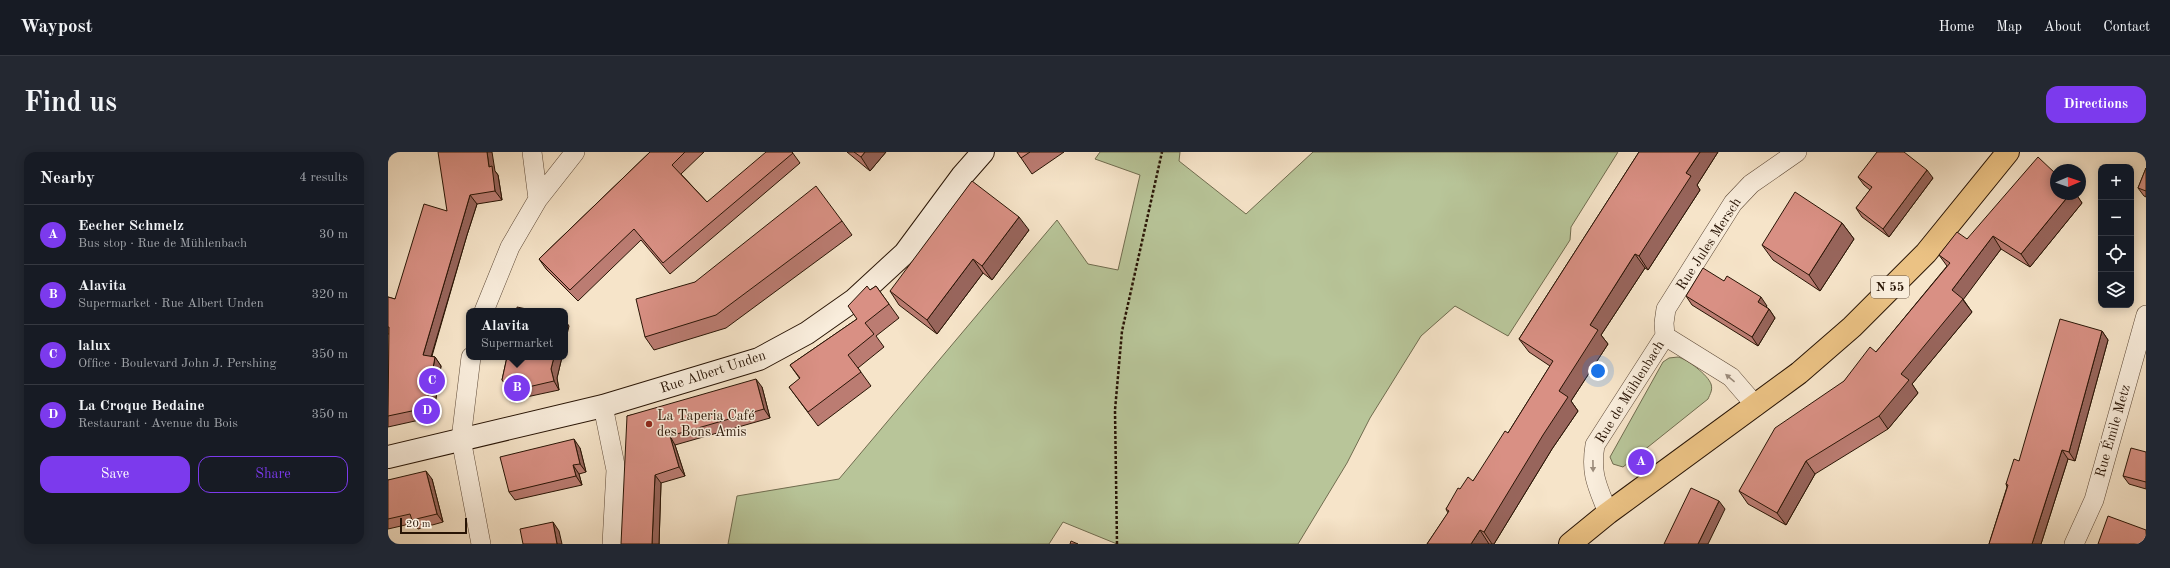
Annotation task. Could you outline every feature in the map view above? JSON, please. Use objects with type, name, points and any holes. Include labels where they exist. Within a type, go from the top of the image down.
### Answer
[{"type":"main road","name":"Rue Albert Unden","points":[[388,457],[604,406],[759,359],[807,333],[854,300],[905,253],[962,176],[983,152]]},
{"type":"main road","name":"N 55","points":[[1570,544],[1608,513],[1799,373],[1852,327],[1926,253],[2008,152]]},
{"type":"street","points":[[532,152],[538,199]]},
{"type":"street","points":[[485,308],[510,247],[538,199],[575,152]]},
{"type":"street","name":"Rue Jules Mersch","points":[[1665,336],[1664,323],[1666,309],[1733,204],[1751,184],[1797,152]]},
{"type":"street","name":"Rue Émile Metz","points":[[2074,544],[2094,500],[2146,315]]},
{"type":"street","name":"Rue de Mühlenbach","points":[[1608,513],[1593,474],[1592,461],[1595,445],[1665,336],[1731,377],[1756,406]]},
{"type":"street","points":[[471,360],[461,439],[481,544]]},
{"type":"street","points":[[604,406],[616,470],[612,544]]},
{"type":"path","points":[[1117,544],[1115,410],[1122,331],[1162,152]]},
{"type":"green space","points":[[1100,152],[1180,152],[1179,161],[1246,214],[1313,152],[1618,152],[1571,227],[1570,240],[1508,336],[1455,306],[1421,336],[1370,418],[1347,463],[1298,544],[1117,544],[1063,522],[1049,544],[728,544],[737,496],[839,479],[1057,220],[1088,264],[1118,270],[1140,175],[1095,159]]},
{"type":"green space","points":[[1678,357],[1697,368],[1709,380],[1712,388],[1708,399],[1623,467],[1613,464],[1610,457],[1663,362],[1669,358]]},
{"type":"building","points":[[438,152],[487,152],[489,167],[492,166],[495,191],[470,195],[423,355],[435,357],[426,408],[388,416],[388,297],[395,299],[424,204],[447,211]]},
{"type":"building","points":[[650,152],[685,152],[672,165],[707,202],[766,152],[793,153],[663,263],[634,229],[570,290],[539,259]]},
{"type":"building","points":[[854,152],[865,152],[861,157]]},
{"type":"building","points":[[1017,152],[1030,152],[1021,158]]},
{"type":"building","points":[[1639,152],[1700,152],[1686,173],[1691,176],[1639,256],[1635,254],[1590,325],[1598,330],[1559,391],[1568,397],[1484,532],[1480,530],[1471,544],[1427,544],[1449,511],[1446,509],[1458,488],[1460,489],[1468,477],[1473,481],[1505,431],[1508,433],[1553,361],[1519,339]]},
{"type":"building","points":[[1877,152],[1904,152],[1927,170],[1883,229],[1856,208],[1872,187],[1858,177]]},
{"type":"building","points":[[2038,157],[2050,168],[2050,200],[2065,200],[2021,254],[1993,236],[1952,290],[1963,299],[1901,374],[1909,380],[1879,416],[1806,461],[1777,513],[1739,491],[1775,428],[1844,381],[1870,347],[1876,352],[1950,263],[1939,255],[1957,232],[1967,239]]},
{"type":"building","points":[[2146,168],[2146,191],[2138,188]]},
{"type":"building","points":[[972,181],[1019,217],[982,266],[973,259],[927,320],[890,291]]},
{"type":"building","points":[[816,186],[842,221],[716,315],[645,337],[636,299],[695,282]]},
{"type":"building","points":[[1795,192],[1842,223],[1809,275],[1762,245]]},
{"type":"building","points":[[1703,268],[1724,281],[1727,276],[1761,297],[1758,302],[1769,309],[1752,337],[1686,296]]},
{"type":"building","points":[[867,286],[870,290],[876,286],[889,304],[865,323],[874,334],[848,355],[861,372],[808,412],[789,387],[800,378],[790,365],[857,319],[848,306]]},
{"type":"building","points":[[2060,319],[2102,331],[2069,452],[2062,450],[2032,544],[1989,544],[2008,485],[2006,484],[2014,459],[2019,461]]},
{"type":"building","points":[[506,360],[553,360],[551,369],[554,381],[511,391],[502,380]]},
{"type":"building","points":[[756,379],[764,409],[670,436],[679,467],[655,475],[652,544],[621,544],[627,416]]},
{"type":"building","points":[[574,439],[580,464],[573,465],[576,476],[509,492],[500,457]]},
{"type":"building","points":[[2131,448],[2146,452],[2146,482],[2123,476]]},
{"type":"building","points":[[426,471],[437,514],[412,520],[410,514],[388,519],[388,480]]},
{"type":"building","points":[[1691,488],[1719,501],[1698,544],[1664,544]]},
{"type":"building","points":[[2108,516],[2146,530],[2146,544],[2098,544]]},
{"type":"building","points":[[553,522],[557,544],[523,544],[520,529]]},
{"type":"building","points":[[1071,541],[1078,544],[1070,544]]},
{"type":"place","name":"lalux","points":[[432,381]]},
{"type":"place","name":"Alavita","points":[[517,388]]},
{"type":"place","name":"La Croque Bedaine","points":[[427,411]]},
{"type":"place","name":"La Taperia Café des Bons Amis","points":[[649,424]]},
{"type":"place","name":"Eecher Schmelz","points":[[1641,462]]}]
